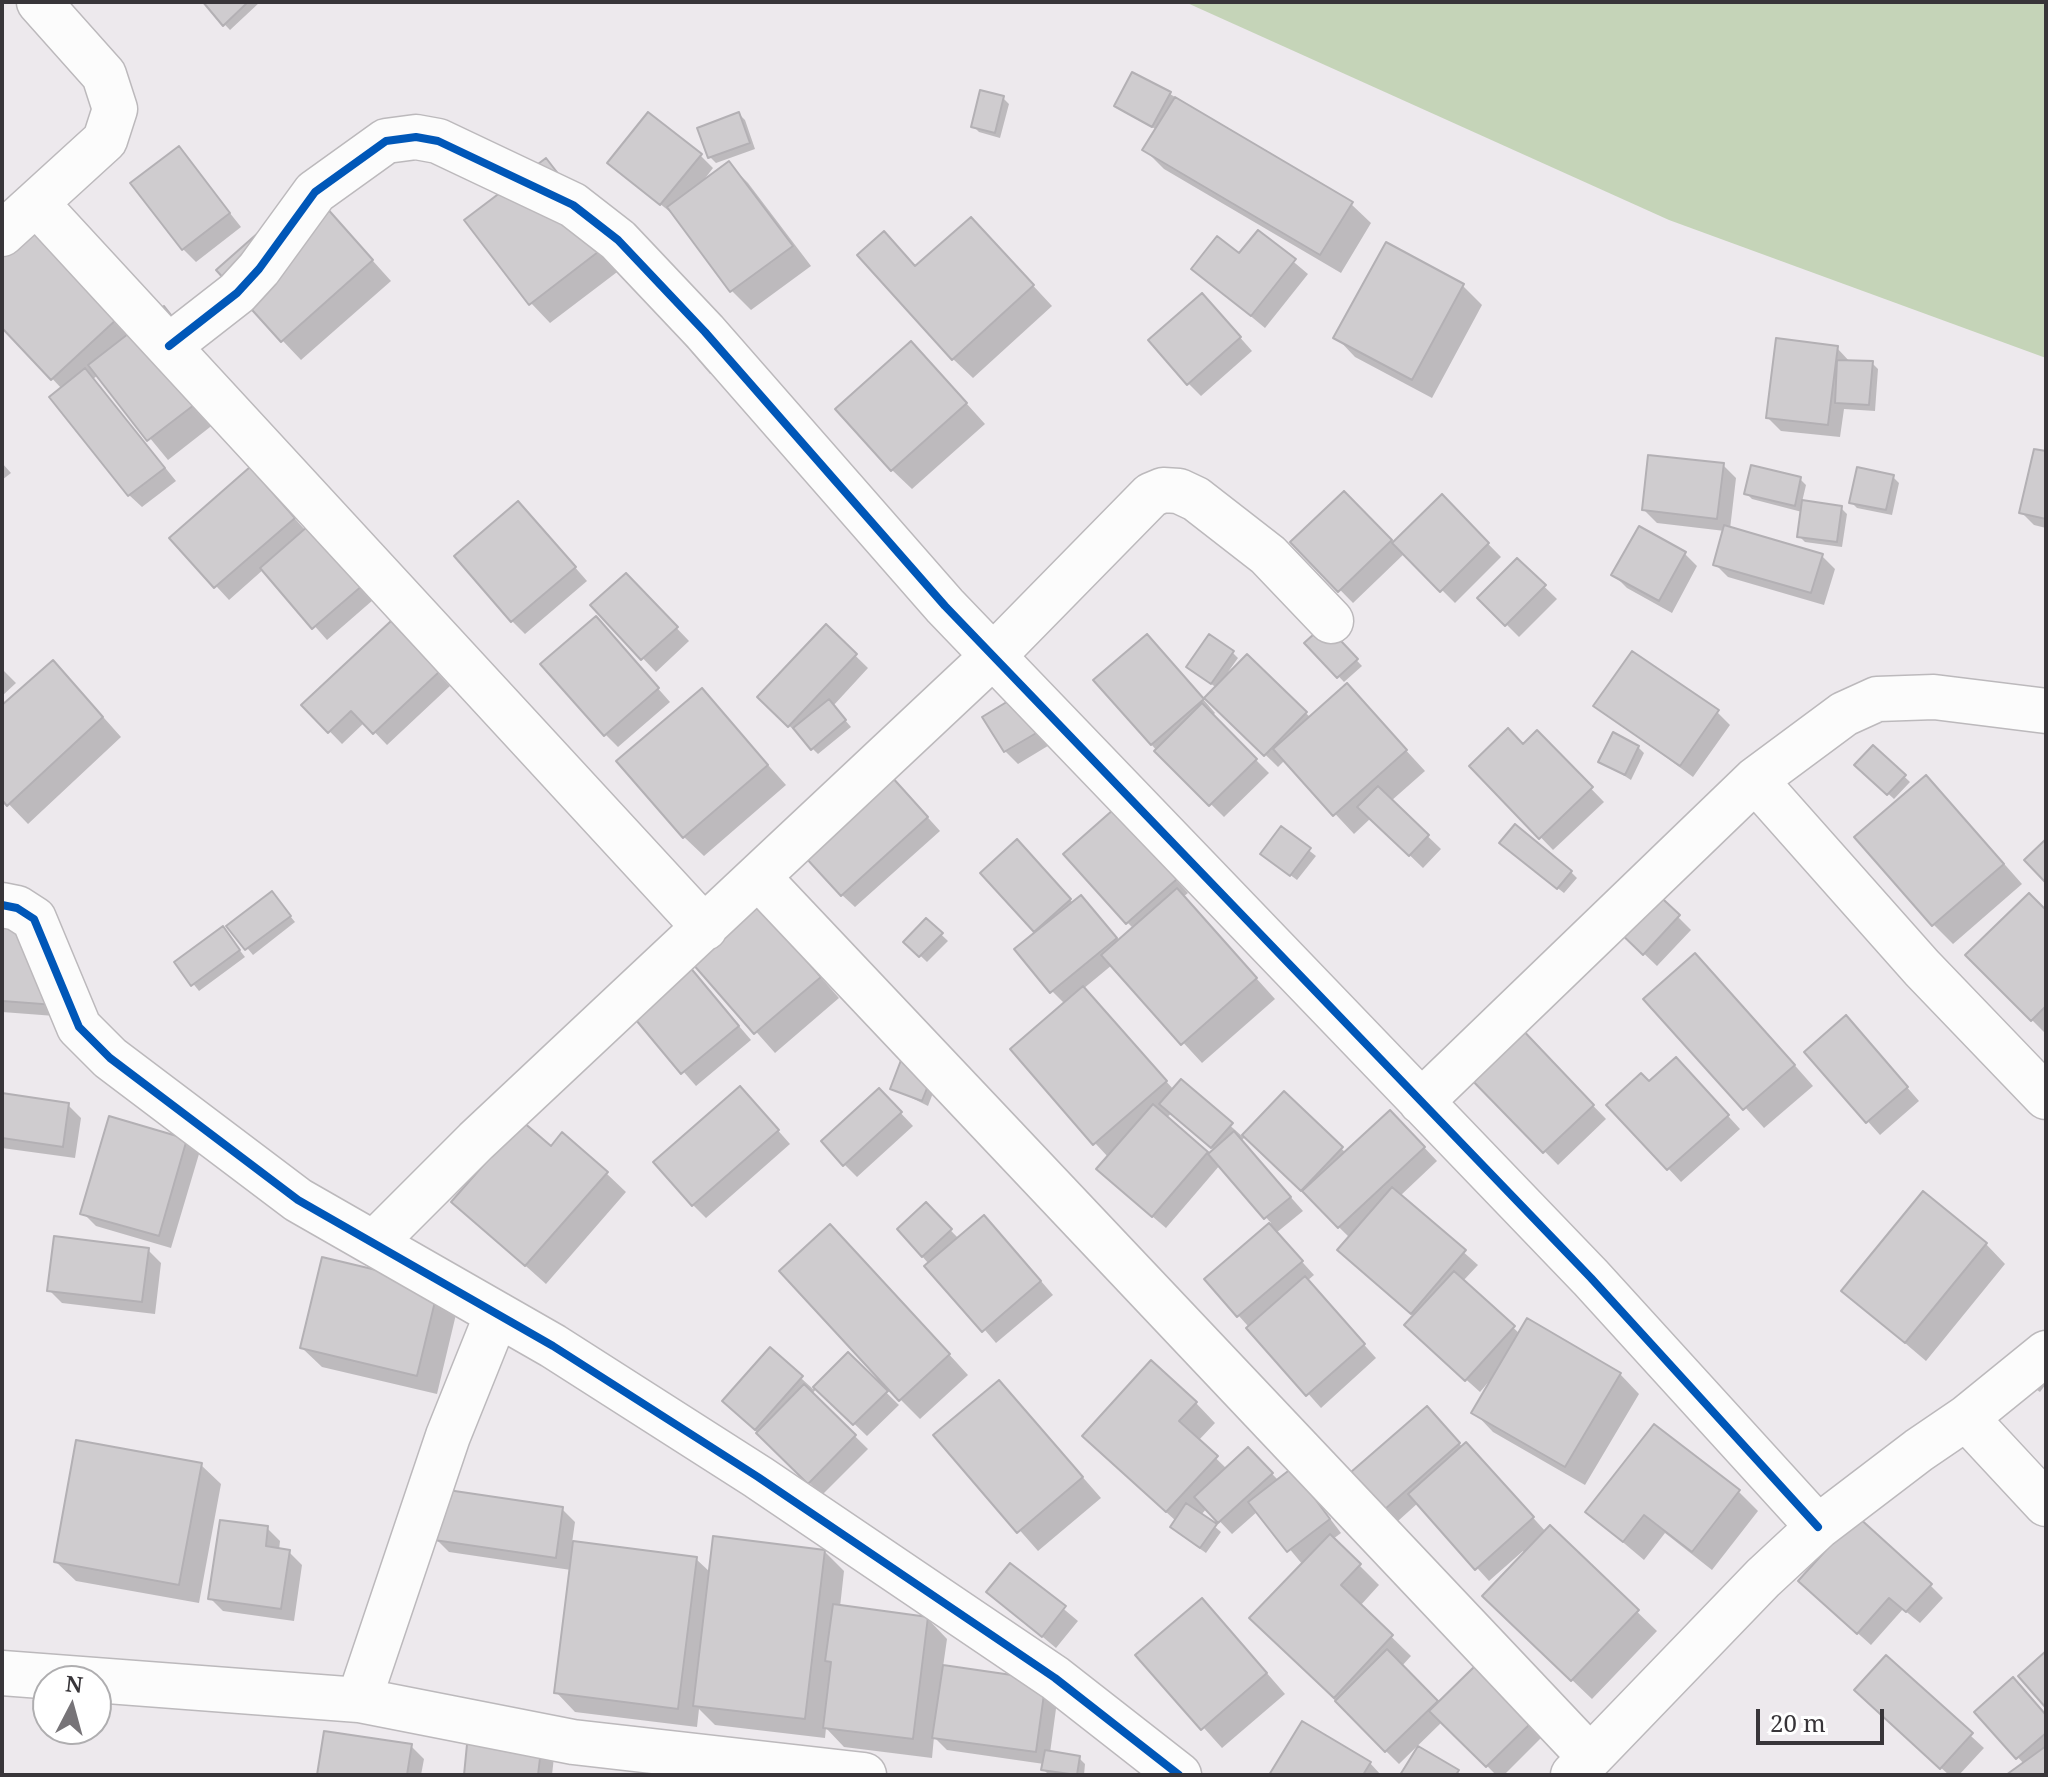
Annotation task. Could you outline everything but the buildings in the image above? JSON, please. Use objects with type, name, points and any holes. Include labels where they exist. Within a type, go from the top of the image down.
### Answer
[{"type":"street","points":[[2,234],[105,140],[115,109],[104,75],[39,2]]},
{"type":"street","points":[[169,346],[237,293],[259,269],[315,192],[386,141],[416,137],[438,141],[573,205],[618,240],[705,332],[945,606],[995,654],[1591,1278],[1818,1527]]},
{"type":"street","points":[[36,203],[705,928]]},
{"type":"street","points":[[374,1243],[995,654],[1151,495],[1163,490],[1179,491],[1196,499],[1268,555],[1331,621]]},
{"type":"street","points":[[1421,1102],[1755,780],[1844,714],[1877,699],[1934,697],[2046,711]]},
{"type":"street","points":[[1755,780],[1922,968],[2046,1097]]},
{"type":"street","points":[[758,877],[1581,1766],[1763,1578],[1818,1527],[1966,1418],[2046,1353]]},
{"type":"street","points":[[2,905],[17,908],[34,919],[79,1027],[110,1058],[298,1200],[497,1314],[758,1477],[1055,1678],[1179,1775]]},
{"type":"street","points":[[359,1700],[448,1436],[497,1314]]},
{"type":"street","points":[[1966,1418],[2046,1504]]},
{"type":"street","points":[[2,1673],[359,1700],[573,1742],[864,1775]]},
{"type":"green space","points":[[1185,2],[2046,2],[2046,358],[1669,220]]},
{"type":"cycle path","points":[[169,346],[237,293],[259,269],[315,192],[386,141],[416,137],[438,141],[573,205],[618,240],[705,332],[945,606],[1591,1278],[1818,1527]]},
{"type":"cycle path","points":[[2,905],[17,908],[34,919],[79,1027],[110,1058],[298,1200],[553,1346],[758,1477],[1055,1678],[1179,1775]]}]
